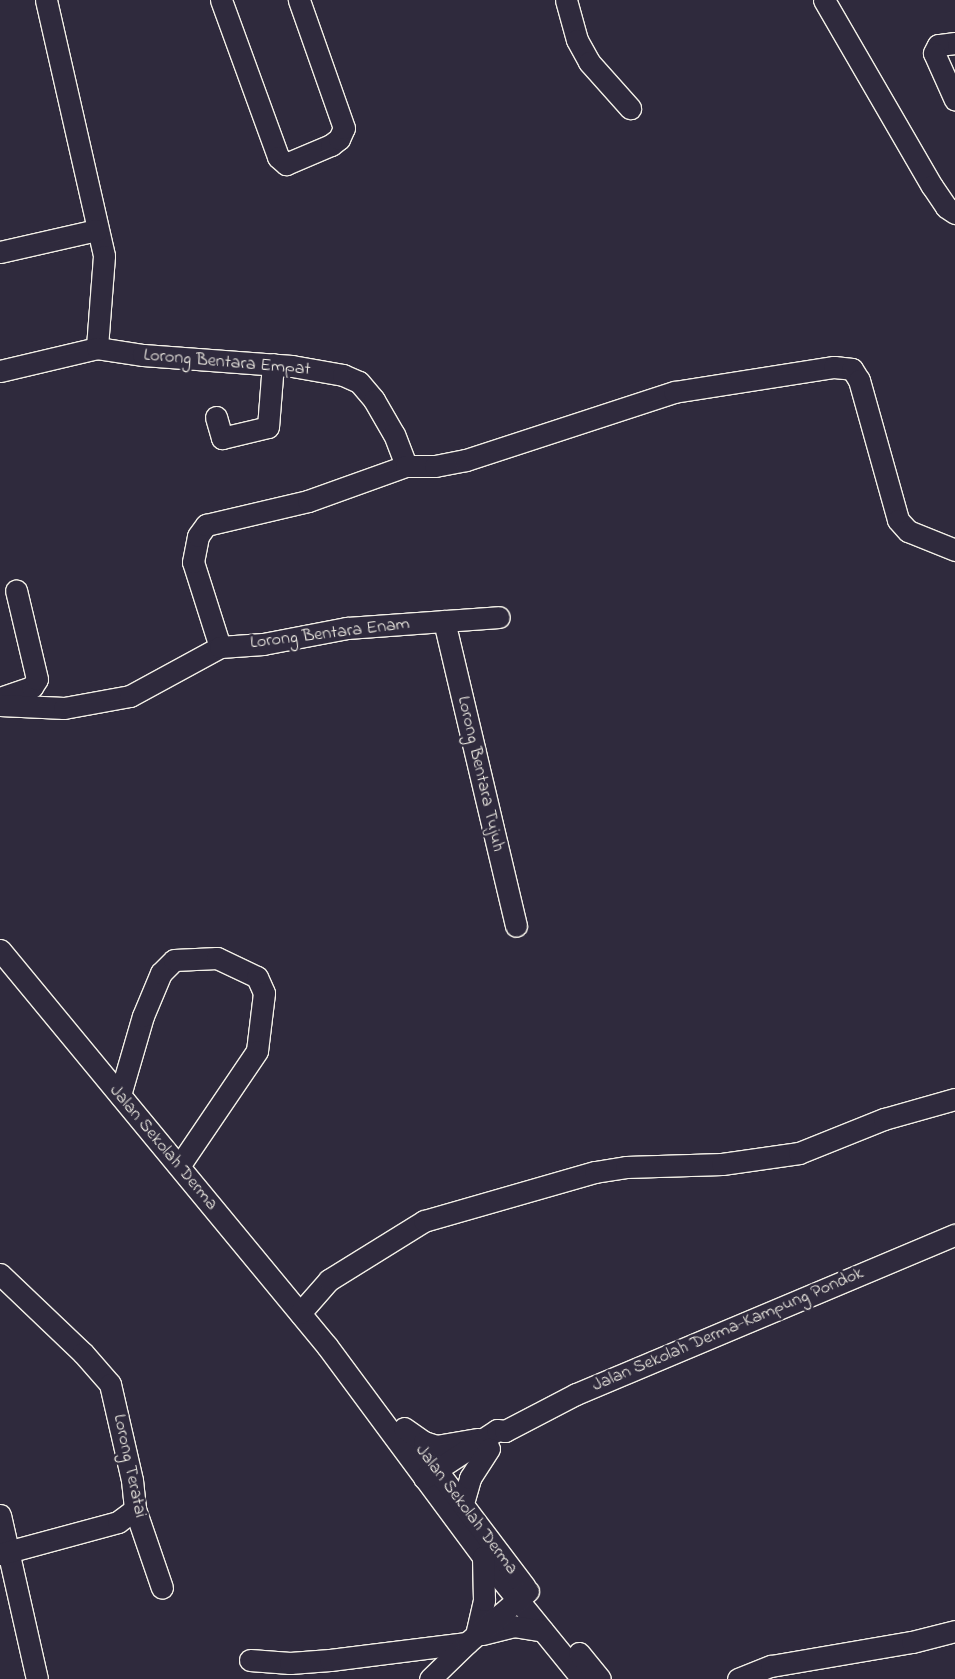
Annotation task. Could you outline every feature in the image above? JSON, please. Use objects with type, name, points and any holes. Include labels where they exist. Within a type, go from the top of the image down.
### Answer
[{"type":"street","points":[[46,0],[96,230],[104,256],[104,277],[97,348]]},
{"type":"street","points":[[221,0],[278,157],[286,164],[331,145],[339,139],[344,128],[299,0]]},
{"type":"street","points":[[566,0],[577,40],[588,62],[630,108]]},
{"type":"street","points":[[824,0],[932,186],[946,207],[955,213]]},
{"type":"street","points":[[955,43],[938,45],[934,53],[955,100]]},
{"type":"street","points":[[0,252],[96,230]]},
{"type":"street","name":"Lorong Bentara Empat","points":[[0,371],[97,348],[143,355],[273,364],[343,375],[359,382],[384,416],[406,466]]},
{"type":"street","points":[[216,417],[222,438],[268,427],[273,364]]},
{"type":"street","points":[[0,705],[64,708],[130,696],[220,647],[193,562],[198,536],[206,526],[308,501],[406,466],[435,466],[466,460],[694,387],[846,367],[859,380],[898,520],[908,530],[955,550]]},
{"type":"street","points":[[0,698],[32,687],[37,679],[16,590]]},
{"type":"street","name":"Lorong Bentara Enam","points":[[220,647],[263,644],[348,628],[499,617]]},
{"type":"street","name":"Lorong Bentara Tujuh","points":[[444,621],[516,926]]},
{"type":"street","name":"Jalan Sekolah Derma","points":[[0,950],[300,1313],[435,1480],[463,1503],[523,1596],[543,1631],[582,1679]]},
{"type":"street","points":[[120,1095],[143,1016],[160,973],[174,960],[217,958],[257,977],[264,993],[257,1051],[179,1166]]},
{"type":"street","points":[[300,1313],[329,1280],[424,1221],[595,1172],[626,1167],[722,1164],[799,1153],[884,1120],[955,1099]]},
{"type":"street","name":"Jalan Sekolah Derma-Kampung Pondok","points":[[435,1480],[486,1444],[504,1438],[504,1431],[576,1394],[955,1235]]},
{"type":"street","name":"Lorong Teratai","points":[[0,1274],[83,1353],[110,1384],[132,1480],[135,1509],[162,1588]]},
{"type":"street","name":"Jalan Sekolah Derma","points":[[327,1346],[404,1428],[483,1557],[523,1596],[600,1679]]},
{"type":"street","points":[[404,1428],[424,1442],[436,1446],[486,1444],[470,1478],[463,1503]]},
{"type":"street","points":[[5,1553],[118,1522],[135,1509]]},
{"type":"street","points":[[0,1515],[5,1553],[36,1679]]},
{"type":"street","points":[[471,1639],[484,1600],[483,1557]]},
{"type":"street","points":[[430,1679],[471,1639],[523,1596]]},
{"type":"street","points":[[250,1660],[290,1663],[330,1660],[471,1639],[513,1626],[543,1631]]},
{"type":"street","points":[[738,1679],[771,1666],[866,1651],[955,1631]]}]
